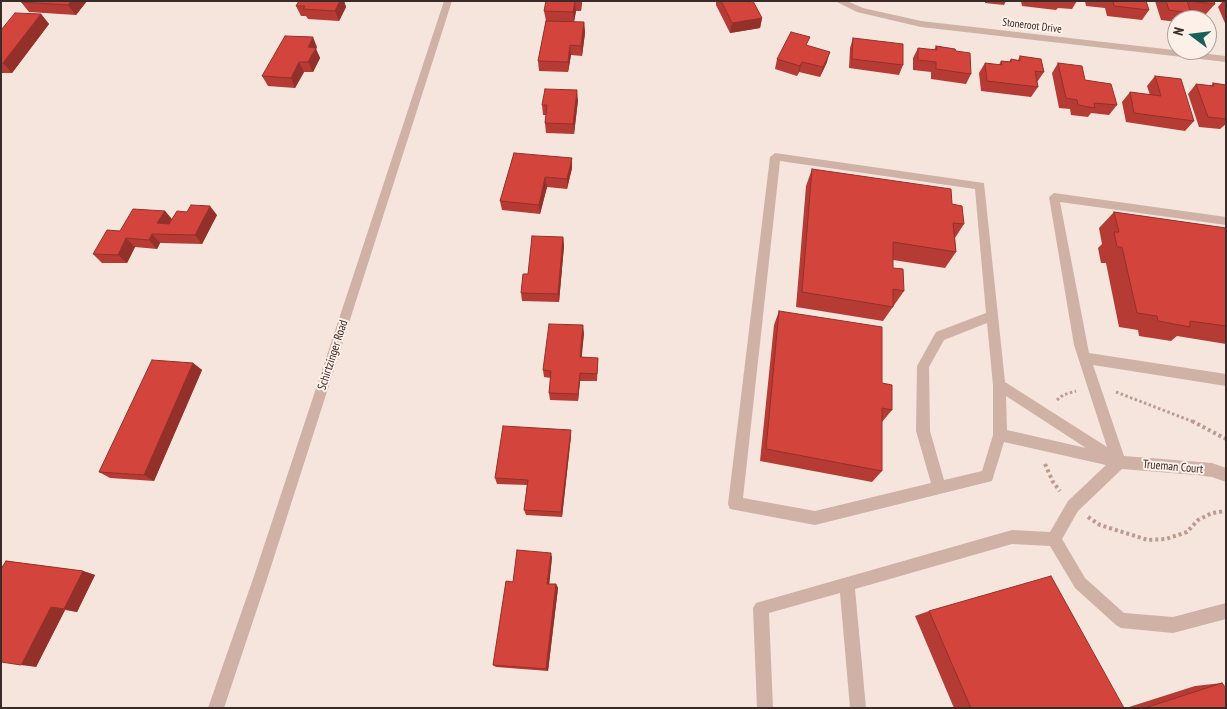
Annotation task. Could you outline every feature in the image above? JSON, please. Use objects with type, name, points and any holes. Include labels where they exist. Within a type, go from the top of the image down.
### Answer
[{"type":"street","name":"Schirtzinger Road","points":[[216,708],[263,570],[448,1]]},
{"type":"street","name":"Stoneroot Drive","points":[[839,1],[860,10],[921,24],[1226,59]]},
{"type":"street","points":[[775,158],[980,186],[999,385],[1000,435],[987,476],[816,518],[735,504],[775,158]]},
{"type":"street","points":[[1119,462],[1084,358],[1054,198],[1226,221]]},
{"type":"street","points":[[939,487],[924,431],[923,366],[940,336],[992,316]]},
{"type":"street","points":[[1084,358],[1226,380]]},
{"type":"street","points":[[999,385],[1119,462]]},
{"type":"street","name":"Trueman Court","points":[[1000,435],[1119,462],[1196,468],[1212,470],[1226,475]]},
{"type":"street","points":[[1054,539],[1073,506],[1119,462]]},
{"type":"street","points":[[765,708],[761,608],[1012,537],[1054,539]]},
{"type":"street","points":[[1054,539],[1080,584],[1121,620],[1172,625],[1226,611]]},
{"type":"street","points":[[847,585],[858,708]]},
{"type":"building","points":[[22,1],[71,1],[68,5]]},
{"type":"building","points":[[299,1],[340,1],[335,11],[303,9],[305,6],[296,6]]},
{"type":"building","points":[[546,1],[575,1],[573,12],[544,11]]},
{"type":"building","points":[[721,1],[753,1],[762,18],[732,23]]},
{"type":"building","points":[[1113,1],[1146,1],[1149,10],[1114,6]]},
{"type":"building","points":[[1166,1],[1187,1],[1190,10],[1169,10]]},
{"type":"building","points":[[1190,1],[1214,1],[1215,4]]},
{"type":"building","points":[[15,13],[41,14],[3,63],[1,63],[1,30]]},
{"type":"building","points":[[546,21],[584,22],[581,46],[570,45],[568,62],[538,61]]},
{"type":"building","points":[[791,32],[810,37],[806,45],[830,52],[823,67],[802,62],[800,66],[777,59]]},
{"type":"building","points":[[285,36],[313,37],[308,47],[316,48],[308,62],[299,62],[291,78],[262,76]]},
{"type":"building","points":[[853,38],[903,44],[903,65],[852,59]]},
{"type":"building","points":[[936,46],[970,53],[971,74],[936,69],[936,62],[918,60],[918,48],[937,50]]},
{"type":"building","points":[[1020,56],[1041,59],[1044,72],[1035,71],[1038,87],[987,81],[985,63],[1002,65],[1001,61],[1011,62],[1011,59],[1020,61]]},
{"type":"building","points":[[1058,63],[1082,66],[1085,80],[1111,84],[1117,105],[1094,103],[1095,108],[1078,105],[1077,100],[1066,98]]},
{"type":"building","points":[[1155,76],[1181,79],[1194,121],[1134,113],[1130,92],[1161,96]]},
{"type":"building","points":[[1213,83],[1226,85],[1226,119],[1208,117],[1196,84],[1214,86]]},
{"type":"building","points":[[545,89],[577,90],[573,124],[545,123],[547,105],[542,105]]},
{"type":"building","points":[[514,153],[572,158],[567,179],[545,177],[539,205],[500,201]]},
{"type":"building","points":[[812,169],[951,189],[952,204],[962,206],[964,224],[953,223],[956,252],[893,242],[893,268],[903,269],[904,291],[893,289],[893,307],[802,292]]},
{"type":"building","points":[[191,205],[210,206],[195,235],[152,234],[149,240],[126,238],[118,255],[93,254],[107,230],[120,231],[133,209],[165,211],[157,223],[169,224],[177,211],[187,212]]},
{"type":"building","points":[[1114,212],[1226,228],[1226,326],[1190,321],[1190,327],[1158,321],[1157,316],[1137,313],[1122,247],[1117,247],[1114,232],[1119,232]]},
{"type":"building","points":[[532,236],[563,237],[558,294],[521,293],[523,274],[528,274]]},
{"type":"building","points":[[779,311],[882,327],[882,383],[892,385],[892,410],[882,408],[882,471],[766,449]]},
{"type":"building","points":[[549,324],[583,325],[580,357],[598,358],[597,374],[580,373],[578,394],[549,393],[551,371],[543,370]]},
{"type":"building","points":[[152,360],[193,363],[144,475],[99,472]]},
{"type":"building","points":[[503,426],[571,430],[561,512],[524,510],[528,480],[495,478]]},
{"type":"building","points":[[517,550],[551,553],[547,584],[556,584],[546,669],[493,665],[506,581],[513,582]]},
{"type":"building","points":[[6,561],[83,571],[64,609],[51,607],[21,665],[1,662],[1,569]]},
{"type":"building","points":[[1051,576],[1124,708],[971,708],[929,611]]},
{"type":"building","points":[[1222,683],[1226,688],[1226,708],[1145,708]]}]
